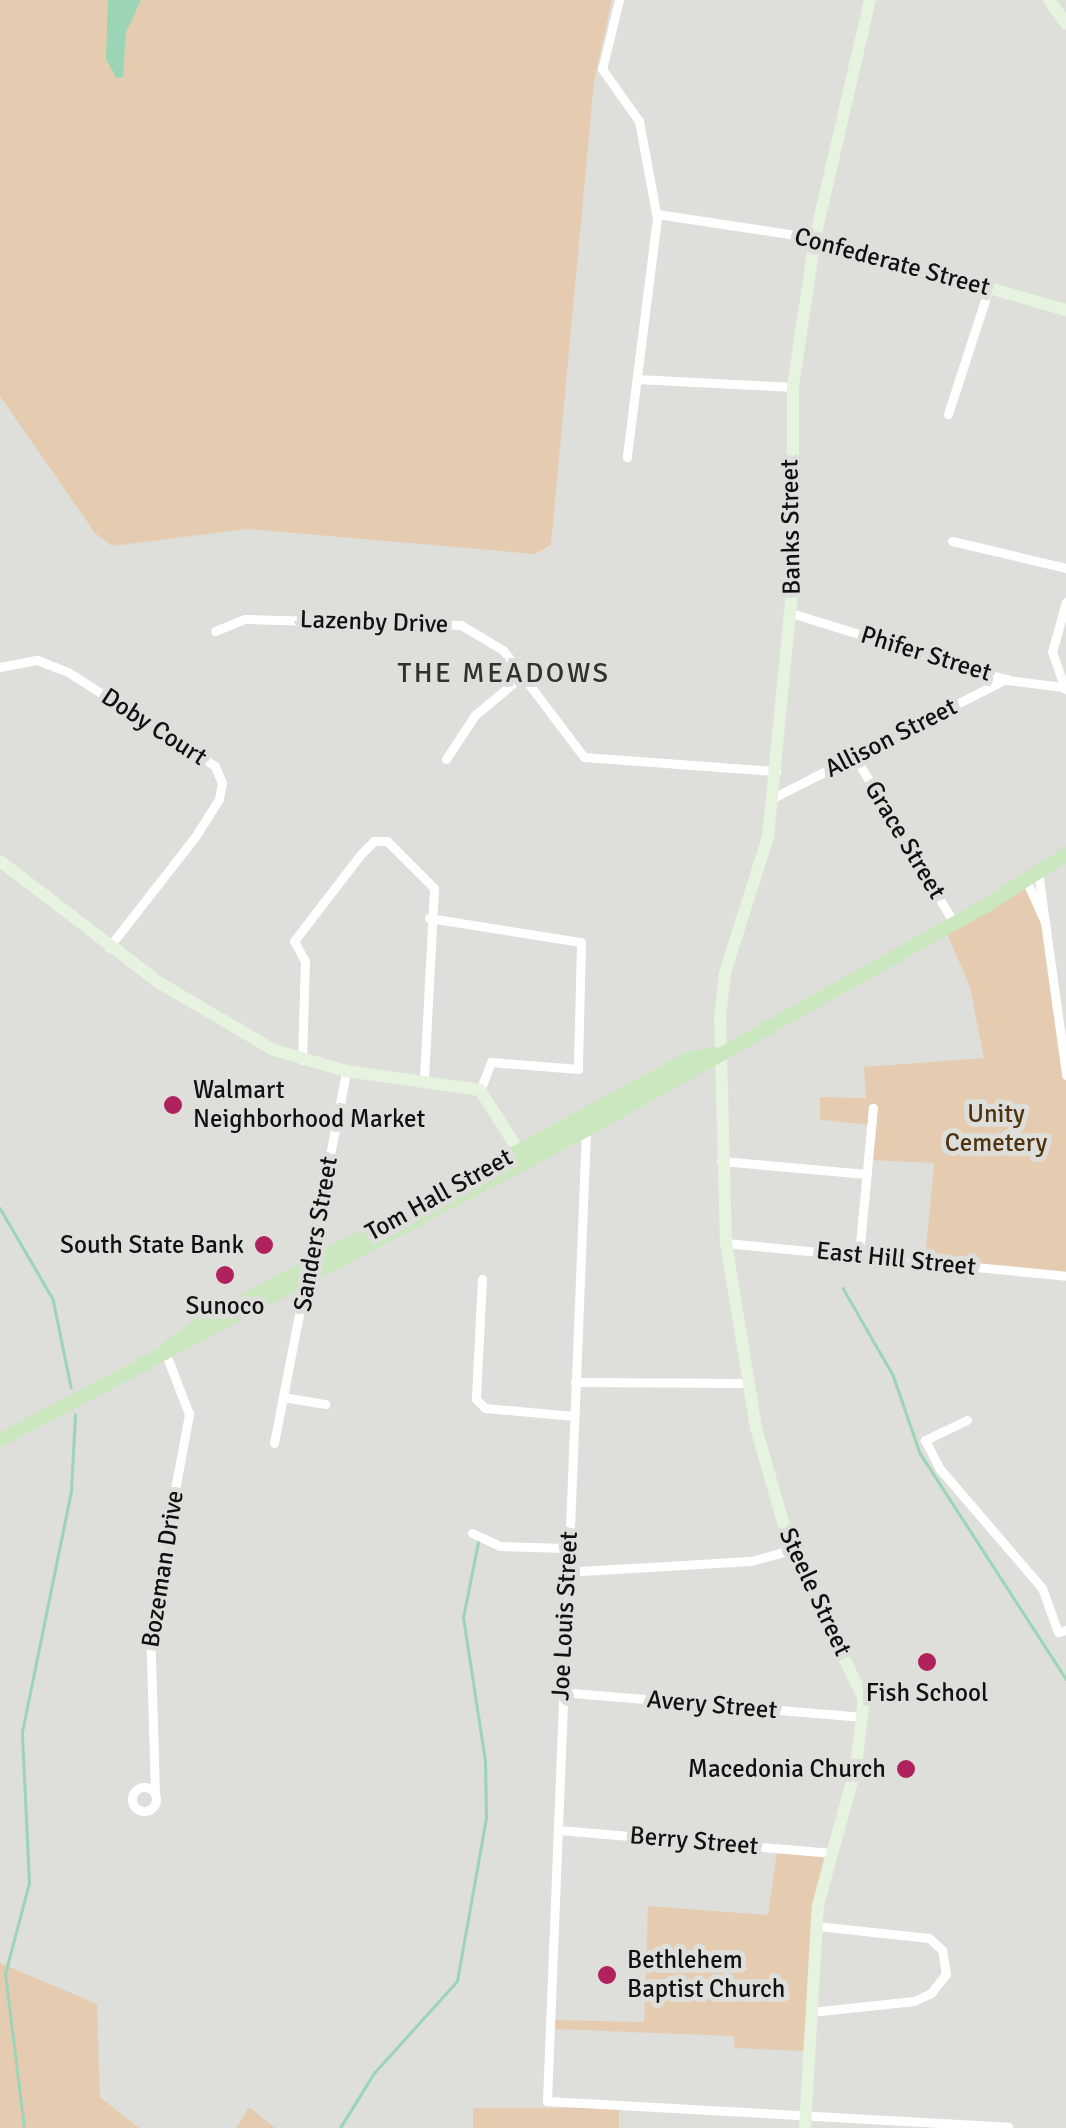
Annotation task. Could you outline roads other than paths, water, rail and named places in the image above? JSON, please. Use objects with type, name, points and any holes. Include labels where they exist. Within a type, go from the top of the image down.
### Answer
[{"type":"main road","name":"Tom Hall Street","points":[[523,1156],[586,1130],[954,923],[1066,854]]},
{"type":"main road","name":"Tom Hall Street","points":[[0,1440],[164,1352],[188,1346],[688,1059],[719,1053]]},
{"type":"street","points":[[619,0],[602,69],[639,121],[657,214],[626,457]]},
{"type":"street","name":"Banks Street","points":[[719,1053],[724,974],[773,798],[791,613],[793,387],[815,238],[870,0]]},
{"type":"street","points":[[1049,0],[1066,23]]},
{"type":"street","name":"Confederate Street","points":[[657,214],[815,238],[1066,310]]},
{"type":"street","points":[[948,414],[988,288]]},
{"type":"street","points":[[637,379],[793,387]]},
{"type":"street","points":[[952,542],[1066,568]]},
{"type":"street","points":[[1065,689],[1052,652],[1066,602]]},
{"type":"street","name":"Phifer Street","points":[[791,613],[1008,680],[1065,689]]},
{"type":"street","name":"Lazenby Drive","points":[[215,631],[245,619],[443,620],[482,635],[522,676],[584,757],[776,770]]},
{"type":"street","name":"Doby Court","points":[[0,666],[38,660],[68,672],[215,766],[222,783],[220,799],[108,947]]},
{"type":"street","points":[[446,759],[474,715],[522,676]]},
{"type":"street","name":"Allison Street","points":[[773,798],[1008,680]]},
{"type":"street","name":"Grace Street","points":[[855,757],[954,923]]},
{"type":"street","points":[[302,1060],[305,961],[294,941],[374,841],[387,841],[430,881],[424,1079]]},
{"type":"street","points":[[0,861],[108,947],[219,1019],[302,1060],[346,1071],[424,1079],[480,1090],[523,1156]]},
{"type":"street","points":[[1032,876],[1045,922],[1066,1075]]},
{"type":"street","points":[[429,918],[580,942],[578,1069],[492,1062],[480,1090]]},
{"type":"street","name":"Steele Street","points":[[719,1053],[726,1243],[748,1383],[791,1550],[852,1671],[863,1718],[816,1926],[805,2128]]},
{"type":"street","name":"Sanders Street","points":[[274,1443],[312,1272],[346,1071]]},
{"type":"street","points":[[859,1254],[873,1108]]},
{"type":"street","name":"Joe Louis Street","points":[[586,1130],[564,1572],[547,2101],[807,2111]]},
{"type":"street","points":[[720,1160],[866,1174]]},
{"type":"street","name":"East Hill Street","points":[[726,1243],[1066,1276]]},
{"type":"street","points":[[482,1279],[476,1399],[485,1408],[574,1416]]},
{"type":"street","name":"Bozeman Drive","points":[[154,1793],[150,1623],[190,1414],[164,1352]]},
{"type":"street","points":[[575,1382],[748,1383]]},
{"type":"street","points":[[283,1397],[325,1404]]},
{"type":"street","points":[[967,1420],[924,1440],[948,1478],[1042,1588],[1058,1632],[1066,1630]]},
{"type":"street","points":[[472,1533],[500,1546],[566,1548]]},
{"type":"street","points":[[564,1572],[752,1561],[791,1550]]},
{"type":"street","name":"Avery Street","points":[[560,1692],[863,1718]]},
{"type":"street","name":"Berry Street","points":[[558,1830],[830,1853]]},
{"type":"street","points":[[811,2012],[914,2001],[931,1994],[946,1974],[942,1950],[930,1938],[816,1926]]},
{"type":"street","points":[[807,2111],[953,2126],[1008,2126]]},
{"type":"waterway","points":[[0,1208],[53,1299],[71,1387]]},
{"type":"waterway","points":[[843,1288],[893,1375],[920,1453],[1066,1679]]},
{"type":"waterway","points":[[24,2128],[5,1974],[29,1883],[22,1732],[71,1491],[75,1415]]},
{"type":"waterway","points":[[340,2128],[374,2073],[457,1981],[486,1819],[485,1761],[463,1618],[478,1542]]},
{"type":"place","name":"Walmart Neighborhood Market","points":[[173,1105]]},
{"type":"place","name":"South State Bank","points":[[264,1245]]},
{"type":"place","name":"Sunoco","points":[[225,1275]]},
{"type":"place","name":"Fish School","points":[[927,1662]]},
{"type":"place","name":"Macedonia Church","points":[[906,1769]]},
{"type":"place","name":"Bethlehem Baptist Church","points":[[607,1975]]},
{"type":"district","name":"THE MEADOWS","points":[[504,673]]},
{"type":"park label","name":"Unity Cemetery","points":[[996,1130]]}]
